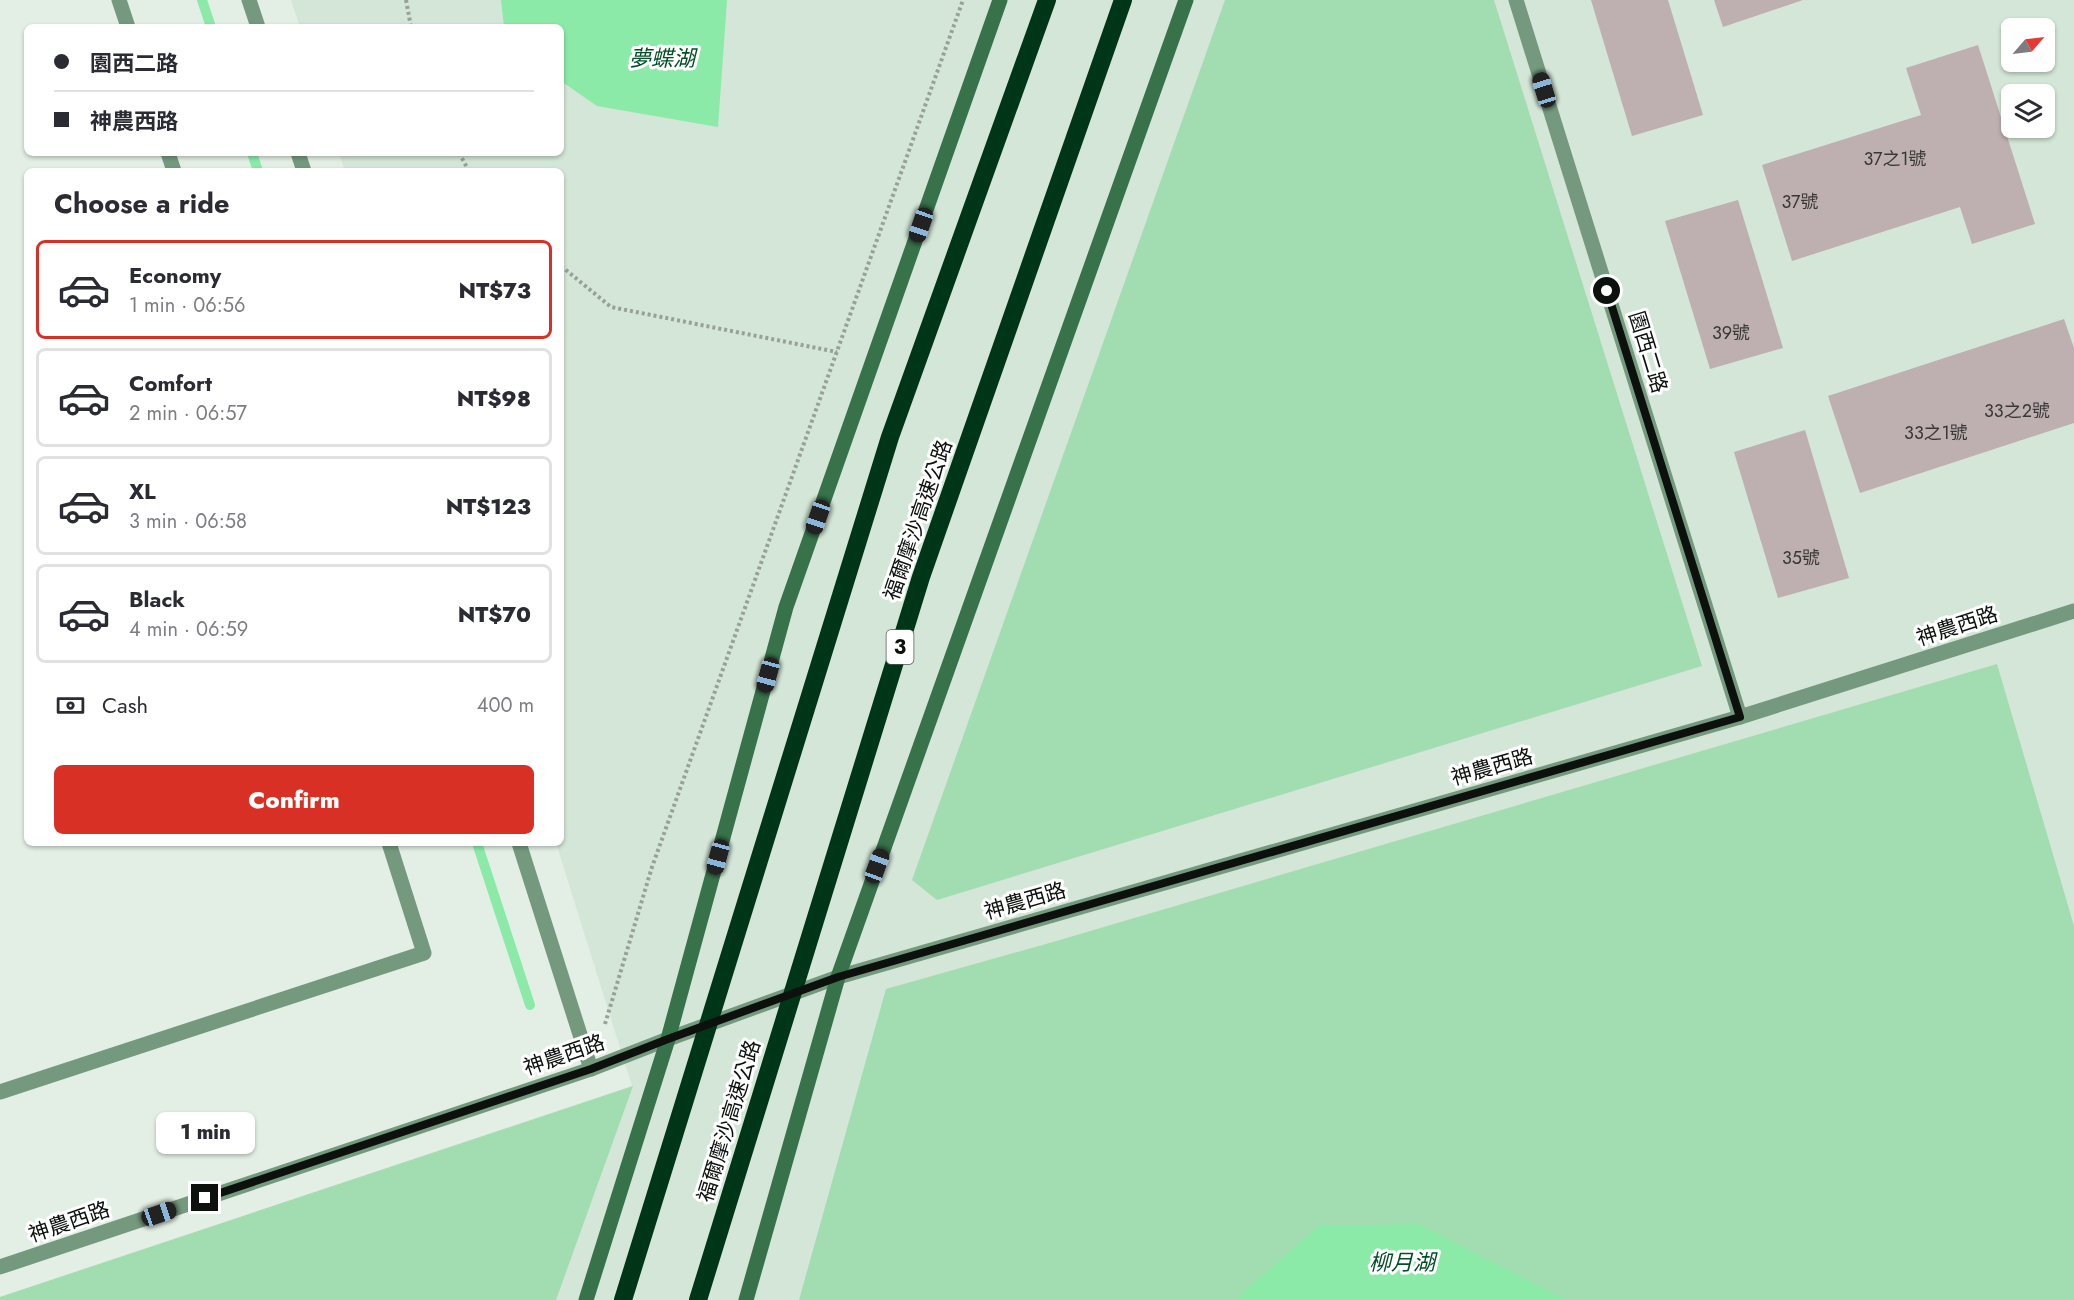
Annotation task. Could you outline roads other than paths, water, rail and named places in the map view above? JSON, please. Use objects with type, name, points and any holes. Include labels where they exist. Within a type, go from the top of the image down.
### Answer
[{"type":"highway","points":[[623,1300],[890,437],[1047,0]]},
{"type":"highway","name":"福爾摩沙高速公路","points":[[698,1300],[921,577],[1123,0]]},
{"type":"main road","points":[[586,1300],[668,1039],[786,607],[1000,0]]},
{"type":"main road","points":[[746,1300],[838,977],[1186,0]]},
{"type":"street","points":[[119,0],[127,24]]},
{"type":"street","points":[[249,0],[257,24]]},
{"type":"street","name":"園西二路","points":[[1516,0],[1740,717]]},
{"type":"street","name":"神農西路","points":[[0,1267],[591,1069],[838,977],[1740,717],[2074,611]]},
{"type":"street","points":[[0,1092],[424,953],[390,846]]},
{"type":"street","points":[[520,846],[591,1069]]},
{"type":"water","name":"夢蝶湖","points":[[501,0],[727,0],[718,127],[597,106],[564,83],[564,24],[504,24]]},
{"type":"water","name":"柳月湖","points":[[1419,1224],[1566,1300],[1237,1300],[1319,1226]]},
{"type":"waterway","points":[[202,0],[210,24]]},
{"type":"waterway","points":[[253,156],[257,168]]},
{"type":"waterway","points":[[478,846],[530,1005]]}]
